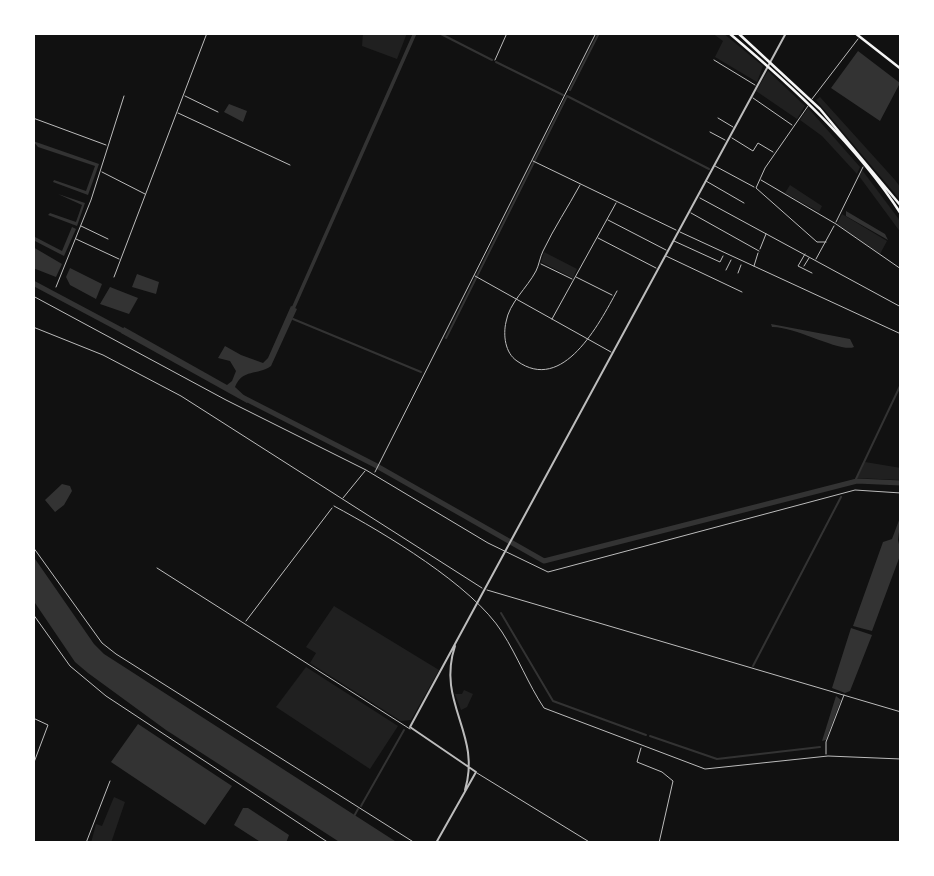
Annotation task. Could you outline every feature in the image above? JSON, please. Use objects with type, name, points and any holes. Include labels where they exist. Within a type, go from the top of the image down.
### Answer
[{"type":"main road","points":[[729,33],[768,66],[849,145],[901,214]]},
{"type":"main road","points":[[738,33],[771,61],[847,137],[901,205]]},
{"type":"main road","points":[[855,33],[901,69]]},
{"type":"street","points":[[114,277],[207,33]]},
{"type":"street","points":[[495,60],[507,33]]},
{"type":"street","points":[[375,473],[596,33]]},
{"type":"street","points":[[410,729],[786,33]]},
{"type":"street","points":[[756,188],[811,100],[860,37]]},
{"type":"street","points":[[714,61],[757,86]]},
{"type":"street","points":[[184,95],[218,112]]},
{"type":"street","points":[[56,287],[76,238],[124,96]]},
{"type":"street","points":[[751,97],[794,126]]},
{"type":"street","points":[[177,113],[290,165]]},
{"type":"street","points":[[33,118],[108,145]]},
{"type":"street","points":[[718,118],[735,128]]},
{"type":"street","points":[[710,132],[727,142]]},
{"type":"street","points":[[730,137],[753,151],[758,144],[775,154]]},
{"type":"street","points":[[534,161],[753,268],[901,334]]},
{"type":"street","points":[[816,260],[864,165]]},
{"type":"street","points":[[714,166],[756,188],[817,242],[826,242]]},
{"type":"street","points":[[100,170],[147,194]]},
{"type":"street","points":[[760,180],[836,224],[901,269]]},
{"type":"street","points":[[706,181],[744,203]]},
{"type":"street","points":[[581,184],[506,318],[508,349],[516,361],[533,369],[549,370],[569,359],[586,340],[617,291]]},
{"type":"street","points":[[698,196],[901,307]]},
{"type":"street","points":[[552,320],[617,201]]},
{"type":"street","points":[[690,212],[760,251]]},
{"type":"street","points":[[607,219],[668,251]]},
{"type":"street","points":[[80,226],[108,239]]},
{"type":"street","points":[[753,268],[766,233]]},
{"type":"street","points":[[597,237],[659,269]]},
{"type":"street","points":[[76,238],[121,260]]},
{"type":"street","points":[[674,241],[720,262],[724,254]]},
{"type":"street","points":[[805,254],[798,266],[812,273]]},
{"type":"street","points":[[666,256],[742,292]]},
{"type":"street","points":[[803,268],[810,256]]},
{"type":"street","points":[[726,270],[732,258]]},
{"type":"street","points":[[539,262],[574,280]]},
{"type":"street","points":[[738,273],[743,263]]},
{"type":"street","points":[[476,276],[613,354]]},
{"type":"street","points":[[576,276],[614,296]]},
{"type":"street","points":[[33,296],[226,400],[375,473],[506,552],[551,572],[855,490],[901,493]]},
{"type":"street","points":[[33,327],[103,355],[181,396],[485,589],[901,712]]},
{"type":"street","points":[[342,499],[366,470]]},
{"type":"street","points":[[245,624],[334,506],[402,546],[478,602],[501,631],[544,708],[641,747],[705,769],[826,757],[901,759]]},
{"type":"street","points":[[33,547],[109,649],[415,843]]},
{"type":"street","points":[[158,568],[475,772],[591,843]]},
{"type":"street","points":[[33,614],[70,666],[106,696],[329,843]]},
{"type":"street","points":[[457,640],[450,666],[450,688],[468,744],[469,768],[464,794]]},
{"type":"street","points":[[826,757],[826,742],[844,695]]},
{"type":"street","points":[[33,718],[48,725],[33,765]]},
{"type":"street","points":[[641,747],[637,762],[663,772],[673,781],[659,843]]},
{"type":"street","points":[[436,843],[475,772]]},
{"type":"street","points":[[86,843],[110,781]]},
{"type":"shaded area","points":[[363,33],[407,33],[397,59],[362,46]]},
{"type":"shaded area","points":[[712,33],[723,33],[763,66],[757,82],[715,57],[723,41]]},
{"type":"shaded area","points":[[858,51],[900,83],[880,121],[831,88]]},
{"type":"shaded area","points":[[768,71],[805,106],[797,119],[756,91]]},
{"type":"shaded area","points":[[820,97],[895,180],[901,188],[901,201],[816,100]]},
{"type":"shaded area","points":[[229,104],[247,111],[243,122],[224,112]]},
{"type":"shaded area","points":[[808,108],[860,167],[857,174],[822,136],[800,120]]},
{"type":"shaded area","points":[[33,141],[99,164],[88,195],[53,182],[54,180],[86,191],[95,166],[38,147]]},
{"type":"shaded area","points":[[862,170],[901,222],[901,233],[859,176]]},
{"type":"shaded area","points":[[790,185],[822,206],[819,212],[785,193]]},
{"type":"shaded area","points":[[58,194],[85,203],[77,226],[48,215],[50,213],[76,222],[82,205]]},
{"type":"shaded area","points":[[846,211],[885,234],[888,240],[846,216]]},
{"type":"shaded area","points":[[842,214],[887,241],[880,254],[837,224]]},
{"type":"shaded area","points":[[72,227],[76,229],[64,256],[33,240],[34,230],[35,237],[62,251]]},
{"type":"shaded area","points":[[33,247],[62,264],[56,277],[33,268]]},
{"type":"shaded area","points":[[544,252],[577,269],[573,278],[541,262]]},
{"type":"shaded area","points":[[70,268],[102,284],[96,299],[70,285],[66,277]]},
{"type":"shaded area","points":[[137,274],[159,282],[156,294],[132,287]]},
{"type":"shaded area","points":[[110,287],[138,298],[129,314],[100,304]]},
{"type":"shaded area","points":[[291,306],[297,309],[271,366],[242,377],[235,387],[249,400],[247,403],[121,333],[124,327],[227,385],[236,371],[230,361],[218,358],[225,346],[263,363],[268,358]]},
{"type":"shaded area","points":[[771,324],[850,339],[854,347],[839,346],[772,327]]},
{"type":"shaded area","points":[[865,462],[901,468],[901,480],[857,478]]},
{"type":"shaded area","points":[[62,484],[70,486],[72,491],[64,505],[55,512],[45,500]]},
{"type":"shaded area","points":[[901,515],[898,540],[901,553],[872,631],[853,626],[883,542],[892,539]]},
{"type":"shaded area","points":[[33,556],[94,644],[104,654],[398,843],[341,843],[166,730],[88,673],[75,662],[33,600]]},
{"type":"shaded area","points":[[334,606],[439,670],[411,720],[401,721],[310,663],[316,653],[306,647]]},
{"type":"shaded area","points":[[851,628],[872,635],[850,691],[845,693],[832,688]]},
{"type":"shaded area","points":[[306,667],[398,726],[370,769],[276,707]]},
{"type":"shaded area","points":[[464,690],[473,694],[467,707],[461,710],[455,694],[462,694]]},
{"type":"shaded area","points":[[836,696],[841,700],[826,740],[822,741]]},
{"type":"shaded area","points":[[138,724],[232,786],[205,825],[111,762]]},
{"type":"shaded area","points":[[114,797],[125,802],[111,843],[91,843],[96,824],[102,826]]},
{"type":"shaded area","points":[[243,808],[248,808],[289,835],[286,843],[262,843],[234,825]]},
{"type":"waterway","points":[[292,311],[415,33]]},
{"type":"waterway","points":[[439,33],[492,60]]},
{"type":"waterway","points":[[570,90],[599,33]]},
{"type":"waterway","points":[[496,62],[563,95]]},
{"type":"waterway","points":[[446,338],[567,96],[709,169]]},
{"type":"waterway","points":[[33,283],[127,333]]},
{"type":"waterway","points":[[293,319],[421,372]]},
{"type":"waterway","points":[[855,481],[901,384]]},
{"type":"waterway","points":[[242,397],[375,465],[544,561],[857,481],[901,483]]},
{"type":"waterway","points":[[753,666],[841,497]]},
{"type":"waterway","points":[[501,613],[553,701],[646,735]]},
{"type":"waterway","points":[[361,806],[404,730]]},
{"type":"waterway","points":[[650,736],[717,759],[820,747]]},
{"type":"waterway","points":[[353,818],[358,809]]}]
